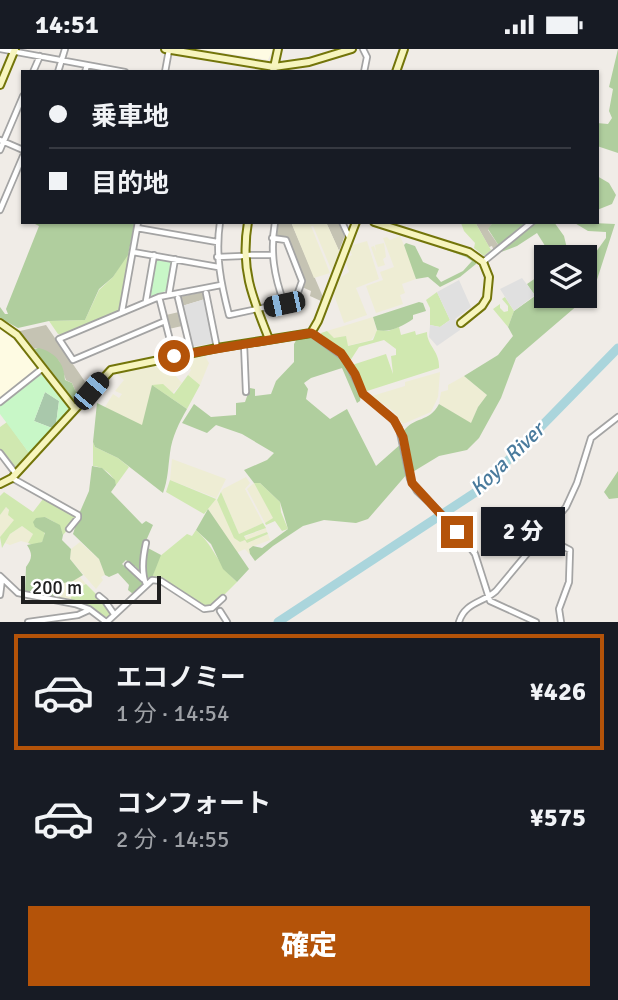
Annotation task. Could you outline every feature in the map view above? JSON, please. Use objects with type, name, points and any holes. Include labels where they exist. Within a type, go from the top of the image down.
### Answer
[{"type":"street","points":[[0,49],[114,70]]},
{"type":"street","points":[[59,70],[65,49]]},
{"type":"street","points":[[165,70],[167,49],[274,69],[327,58],[352,49]]},
{"type":"street","points":[[274,69],[278,49]]},
{"type":"street","points":[[363,49],[367,57],[364,70]]},
{"type":"street","points":[[397,70],[404,49]]},
{"type":"street","points":[[0,85],[14,50]]},
{"type":"street","points":[[34,70],[40,56]]},
{"type":"street","points":[[86,70],[87,65]]},
{"type":"street","points":[[0,150],[21,100]]},
{"type":"street","points":[[2,141],[21,149]]},
{"type":"street","points":[[0,210],[21,161]]},
{"type":"street","points":[[220,224],[217,257],[229,315],[295,301],[302,281],[286,240],[272,239]]},
{"type":"street","points":[[248,224],[245,267],[269,339]]},
{"type":"street","points":[[275,224],[272,239],[274,273],[284,304]]},
{"type":"street","points":[[343,224],[350,240]]},
{"type":"street","points":[[311,333],[355,224]]},
{"type":"street","points":[[380,224],[469,252],[483,263],[489,277],[487,298],[482,306],[461,323]]},
{"type":"street","points":[[483,263],[530,224]]},
{"type":"street","points":[[122,312],[138,225],[217,242]]},
{"type":"street","points":[[133,251],[219,267]]},
{"type":"street","points":[[146,302],[154,255]]},
{"type":"street","points":[[249,255],[272,255]]},
{"type":"street","points":[[217,257],[242,256]]},
{"type":"street","points":[[169,294],[175,260]]},
{"type":"street","points":[[165,321],[73,360],[59,339],[159,296],[221,285]]},
{"type":"street","points":[[206,293],[216,348]]},
{"type":"street","points":[[159,296],[174,356]]},
{"type":"street","points":[[178,298],[191,352]]},
{"type":"street","points":[[0,323],[17,335],[75,409]]},
{"type":"street","points":[[0,484],[14,476],[111,370],[191,352],[311,333],[341,353],[355,374],[363,394],[394,420],[403,437],[410,479],[417,491],[446,518],[475,554],[489,598],[497,605],[536,622]]},
{"type":"street","points":[[244,343],[247,392]]},
{"type":"street","points":[[0,402],[43,368]]},
{"type":"street","points":[[459,622],[468,607],[489,598],[562,513],[572,496],[591,438],[618,417]]},
{"type":"street","points":[[0,453],[14,476],[78,515],[69,529]]},
{"type":"street","points":[[541,535],[570,550],[569,582],[559,609],[561,622]]},
{"type":"street","points":[[145,582],[146,543]]},
{"type":"street","points":[[128,565],[145,582]]},
{"type":"street","points":[[1,577],[23,595],[75,604],[107,622],[145,582],[152,580],[161,580],[208,609],[223,598]]},
{"type":"street","points":[[0,595],[1,577]]},
{"type":"street","points":[[99,597],[114,614]]},
{"type":"street","points":[[28,622],[78,615],[89,610]]},
{"type":"street","points":[[220,611],[227,622]]},
{"type":"shaded area","points":[[199,49],[273,49],[268,60]]},
{"type":"shaded area","points":[[277,224],[292,224],[323,297],[321,301],[310,296],[311,291],[302,287],[304,281],[287,238],[275,235]]},
{"type":"shaded area","points":[[327,224],[340,224],[345,235],[339,251]]},
{"type":"shaded area","points":[[476,224],[492,224],[488,230],[499,246],[494,251],[492,246],[489,247]]},
{"type":"shaded area","points":[[522,278],[534,296],[514,311],[500,289]]},
{"type":"shaded area","points":[[459,280],[471,307],[455,319],[461,327],[460,330],[437,346],[429,337],[430,325],[440,327],[450,320],[437,292]]},
{"type":"shaded area","points":[[204,292],[205,299],[182,306],[179,297]]},
{"type":"shaded area","points":[[205,299],[214,343],[191,347],[182,306]]},
{"type":"shaded area","points":[[179,312],[182,326],[169,329],[166,315]]},
{"type":"shaded area","points":[[46,325],[88,386],[80,396],[72,383],[66,380],[59,361],[34,349],[20,333]]},
{"type":"shaded area","points":[[0,329],[14,340],[37,368],[0,398]]},
{"type":"green space","points":[[618,49],[618,153],[599,147],[599,123],[608,124],[612,118],[609,111],[613,89],[609,87]]},
{"type":"green space","points":[[599,177],[609,183],[616,195],[612,204],[599,209]]},
{"type":"green space","points":[[35,224],[135,224],[128,255],[113,277],[99,289],[85,320],[49,321],[18,328],[0,318],[0,307],[8,314],[6,309],[39,226]]},
{"type":"green space","points":[[292,224],[327,224],[341,255],[336,268],[331,269],[311,226],[330,273],[314,278]]},
{"type":"green space","points":[[461,224],[476,224],[491,250],[484,256],[474,248],[475,243]]},
{"type":"green space","points":[[492,224],[527,224],[499,246],[488,229]]},
{"type":"green space","points":[[534,224],[555,224],[564,236],[566,245],[544,245],[537,233],[517,246],[501,252]]},
{"type":"green space","points":[[576,224],[615,224],[597,280],[597,250],[606,238],[606,232],[588,231]]},
{"type":"green space","points":[[398,232],[468,255],[476,259],[476,264],[460,277],[440,287],[428,277],[416,279],[404,245],[406,243],[415,246],[423,262],[439,269],[436,276],[441,282],[463,271],[472,261]]},
{"type":"green space","points":[[400,236],[416,279],[402,284],[405,293],[400,295],[403,304],[376,313],[366,286],[383,280],[380,272],[394,267],[383,238],[390,240]]},
{"type":"green space","points":[[367,241],[379,279],[356,288],[367,315],[344,323],[333,292],[338,279],[349,272],[345,259],[352,255],[350,251],[353,245]]},
{"type":"green space","points":[[384,243],[385,265],[378,267],[371,247],[374,246],[376,252],[375,245]]},
{"type":"green space","points":[[130,250],[120,310],[62,335],[58,334],[49,321],[85,320],[99,290],[113,277]]},
{"type":"green space","points":[[157,259],[173,263],[168,290],[151,297],[149,296]]},
{"type":"green space","points":[[534,279],[534,294],[527,284]]},
{"type":"green space","points":[[437,292],[450,320],[440,327],[430,325],[430,308],[426,300]]},
{"type":"green space","points":[[505,297],[514,311],[508,327],[493,309],[500,304],[504,312],[508,311],[508,306],[502,299]]},
{"type":"green space","points":[[534,297],[534,308],[574,308],[516,358],[501,398],[479,438],[467,450],[439,456],[411,473],[403,432],[431,414],[439,404],[471,423],[487,395],[464,376],[498,355],[513,336],[508,327],[514,311]]},
{"type":"green space","points":[[423,303],[426,311],[413,315],[413,319],[396,328],[377,330],[373,317]]},
{"type":"green space","points":[[373,317],[377,332],[371,340],[347,346],[346,336],[335,339],[327,331]]},
{"type":"green space","points":[[399,327],[401,335],[415,331],[416,335],[427,332],[438,357],[439,368],[364,392],[352,365],[386,354],[393,374],[391,356],[396,355],[396,349],[384,340],[359,347],[350,361],[342,351],[321,336],[321,333],[327,331],[334,338],[346,336],[348,346],[373,340],[377,330],[388,331]]},
{"type":"green space","points":[[308,336],[344,359],[361,395],[357,403],[342,368],[304,383],[308,389],[306,399],[330,419],[347,409],[376,466],[402,443],[407,474],[368,519],[356,523],[324,520],[303,526],[255,561],[249,549],[253,546],[262,548],[288,529],[280,502],[260,483],[254,483],[244,470],[267,460],[274,453],[242,434],[216,425],[207,433],[182,423],[194,404],[211,417],[236,415],[236,403],[245,402],[250,388],[255,389],[255,396],[271,394],[276,381],[294,362],[294,344],[298,337]]},
{"type":"green space","points":[[39,348],[58,359],[65,380],[72,383],[79,394],[77,400],[74,400],[34,349]]},
{"type":"green space","points":[[203,353],[209,363],[200,385],[188,375],[191,370],[184,357]]},
{"type":"green space","points":[[162,361],[182,383],[142,426],[105,407],[113,394],[119,398],[122,394],[115,391],[124,380],[114,371]]},
{"type":"green space","points":[[440,372],[438,397],[431,412],[403,424],[393,411],[372,396],[405,386],[405,382]]},
{"type":"green space","points":[[38,374],[42,375],[69,409],[56,424],[59,401],[45,392],[34,421],[52,428],[29,453],[0,414],[0,404]]},
{"type":"green space","points":[[188,375],[200,385],[187,409],[152,385],[163,384],[174,394]]},
{"type":"green space","points":[[464,376],[487,395],[471,424],[439,404],[441,392],[448,390],[448,385]]},
{"type":"green space","points":[[152,385],[187,409],[172,441],[163,493],[118,458],[95,447],[93,442],[97,403],[142,425]]},
{"type":"green space","points":[[45,392],[59,401],[56,424],[52,428],[34,421]]},
{"type":"green space","points":[[7,422],[29,453],[15,467],[0,450],[0,427]]},
{"type":"green space","points":[[93,442],[95,447],[118,458],[129,467],[116,485],[107,472],[93,466]]},
{"type":"green space","points":[[172,459],[226,479],[216,499],[240,542],[245,540],[244,537],[266,528],[267,532],[246,541],[247,543],[268,534],[270,540],[249,548],[249,554],[245,549],[236,553],[208,509],[216,498],[170,480]]},
{"type":"green space","points":[[92,466],[102,468],[115,480],[116,485],[111,492],[142,524],[146,521],[153,525],[145,543],[142,573],[139,574],[140,571],[126,560],[122,564],[144,583],[133,594],[118,573],[109,577],[105,575],[99,559],[73,534],[89,491]]},
{"type":"green space","points":[[618,471],[618,498],[609,499],[604,492]]},
{"type":"green space","points":[[246,477],[250,483],[245,489],[263,523],[239,534],[221,492]]},
{"type":"green space","points":[[170,480],[216,499],[204,514],[166,492]]},
{"type":"green space","points":[[254,483],[274,519],[265,523],[247,489]]},
{"type":"green space","points":[[254,483],[260,483],[280,502],[288,529],[282,531],[275,521],[266,525],[265,523],[273,518]]},
{"type":"green space","points":[[4,492],[33,512],[43,499],[77,515],[78,518],[63,535],[58,525],[45,517],[35,527],[44,530],[45,536],[42,542],[33,545],[28,543],[33,534],[22,526],[10,534],[2,548],[0,537],[14,520],[8,515],[9,510],[6,507],[0,515],[0,496]]},
{"type":"green space","points":[[221,492],[239,534],[263,523],[266,528],[244,536],[246,540],[267,532],[268,534],[247,543],[234,538],[217,500]]},
{"type":"green space","points":[[6,507],[15,520],[0,537],[0,515]]},
{"type":"green space","points":[[208,509],[249,569],[237,582],[223,569],[211,544],[196,530]]},
{"type":"green space","points":[[45,517],[60,525],[62,540],[71,549],[70,559],[83,575],[73,581],[59,584],[60,598],[25,592],[26,567],[31,556],[27,545],[42,542],[45,533],[35,527],[33,522],[36,518]]},
{"type":"green space","points":[[22,526],[33,534],[28,543],[5,543],[10,534]]},
{"type":"green space","points":[[196,530],[237,582],[212,607],[204,607],[162,579],[152,578],[159,557],[187,534],[192,536]]},
{"type":"green space","points":[[80,542],[99,559],[105,575],[101,577],[103,580],[96,589],[70,559],[71,549]]},
{"type":"green space","points":[[146,547],[161,555],[152,578],[146,580],[144,555]]},
{"type":"green space","points":[[79,576],[86,584],[81,587],[81,592],[72,595],[70,600],[60,598],[59,584]]},
{"type":"green space","points":[[86,584],[105,603],[111,613],[108,618],[84,604],[70,600],[72,595],[81,592],[81,587]]},
{"type":"waterway","name":"Koya River","points":[[278,622],[479,490],[618,348]]},
{"type":"route","points":[[174,356],[313,334],[341,353],[355,374],[363,394],[394,420],[403,437],[412,483],[457,532]]}]
